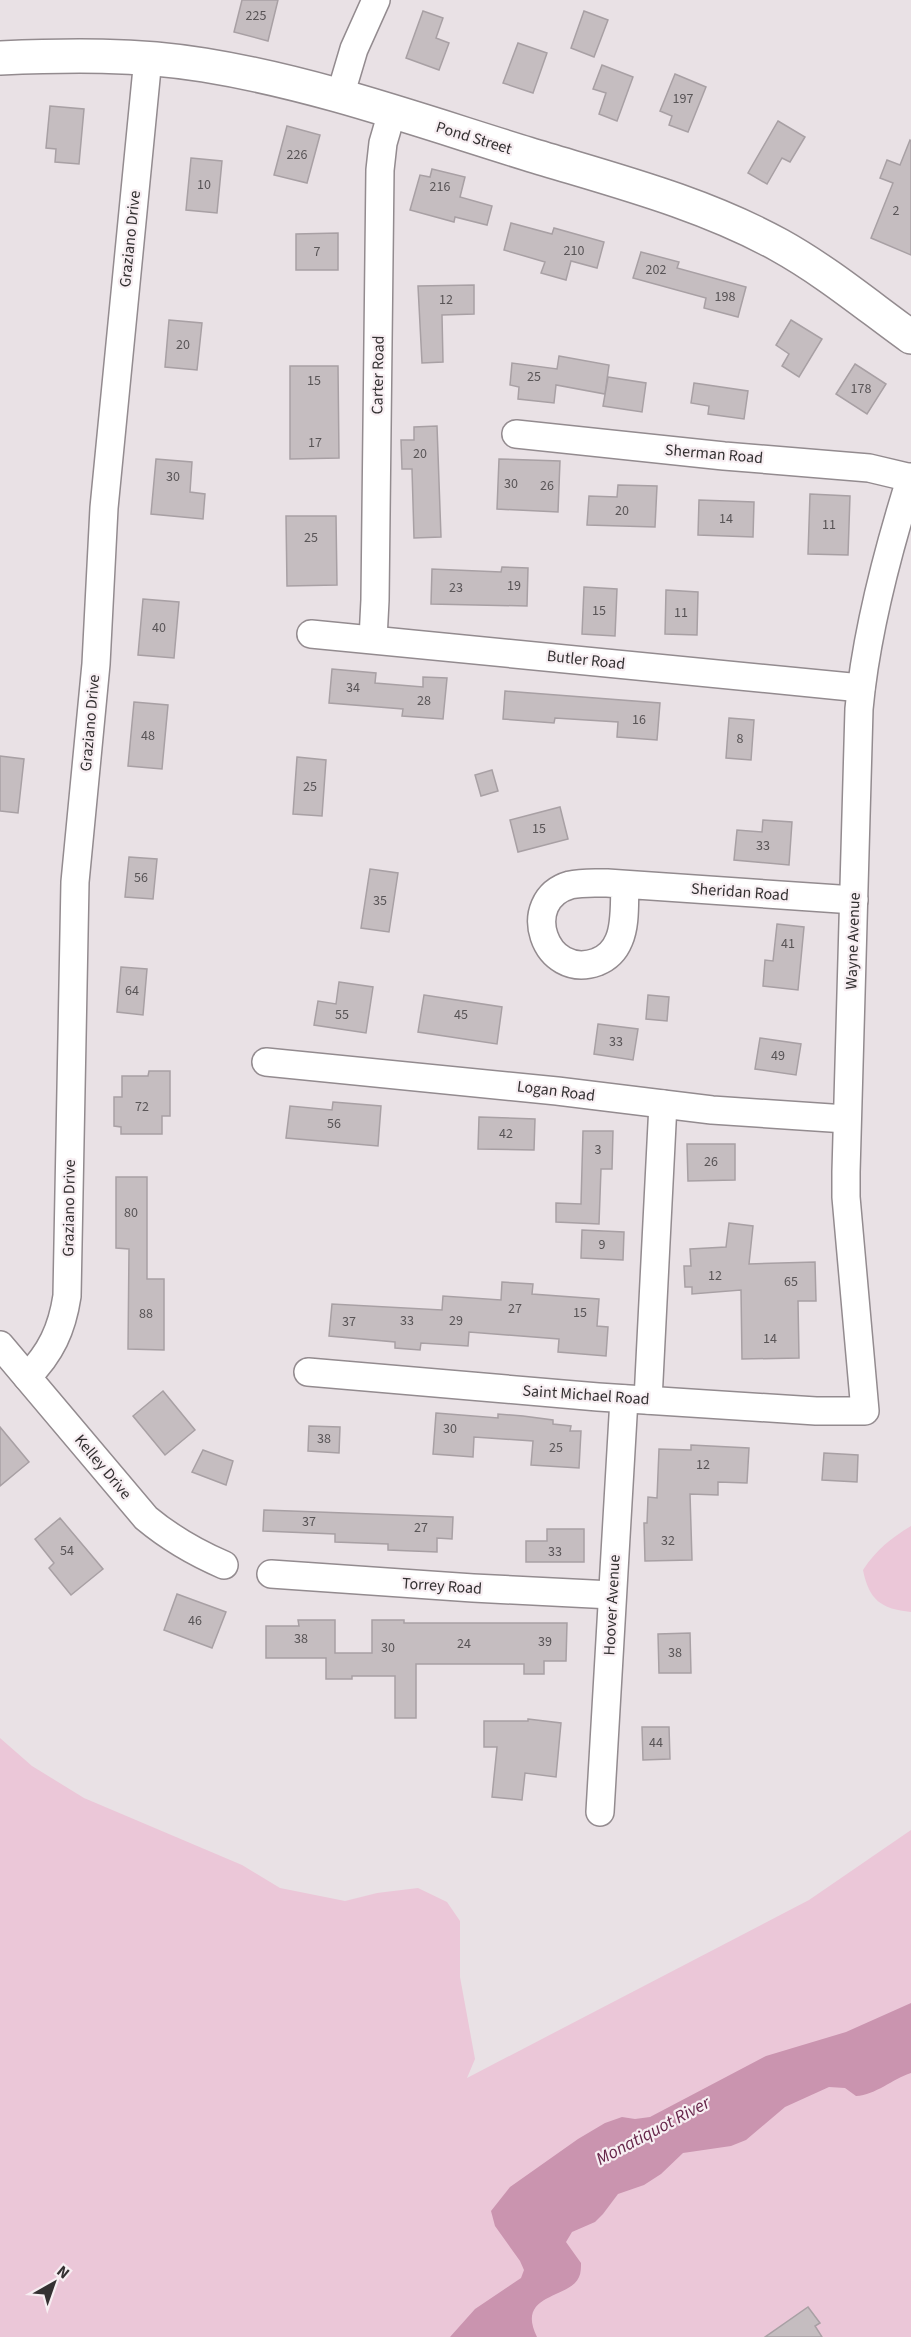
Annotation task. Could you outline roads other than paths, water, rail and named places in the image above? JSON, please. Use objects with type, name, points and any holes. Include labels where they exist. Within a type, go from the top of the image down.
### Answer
[{"type":"main road","name":"Pond Street","points":[[0,58],[93,56],[147,58],[231,69],[340,96],[656,193],[732,222],[805,261],[911,337]]},
{"type":"street","points":[[340,96],[354,49],[376,0]]},
{"type":"street","name":"Graziano Drive","points":[[27,1377],[47,1355],[55,1342],[61,1327],[67,1296],[75,882],[96,664],[104,508],[147,58]]},
{"type":"street","name":"Carter Road","points":[[373,639],[380,170],[392,112]]},
{"type":"street","name":"Sherman Road","points":[[516,434],[724,456],[869,468],[911,477]]},
{"type":"street","name":"Wayne Avenue","points":[[865,1411],[846,1197],[846,1119],[861,688],[892,542],[911,477]]},
{"type":"street","name":"Butler Road","points":[[311,634],[861,688]]},
{"type":"street","name":"Sheridan Road","points":[[625,885],[854,900]]},
{"type":"street","name":"Logan Road","points":[[266,1062],[557,1091],[741,1113],[846,1119]]},
{"type":"street","name":"Hoover Avenue","points":[[600,1812],[612,1595],[636,1400],[663,1104]]},
{"type":"street","name":"Kelley Drive","points":[[0,1345],[146,1518],[189,1549],[224,1565]]},
{"type":"street","name":"Saint Michael Road","points":[[308,1372],[636,1400],[816,1411],[865,1411]]},
{"type":"street","name":"Torrey Road","points":[[271,1574],[612,1595]]},
{"type":"water","name":"Monatiquot River","points":[[911,2003],[911,2073],[863,2095],[856,2096],[845,2088],[829,2087],[785,2107],[746,2140],[731,2146],[683,2153],[661,2174],[644,2185],[618,2194],[595,2222],[572,2232],[566,2242],[581,2263],[580,2275],[574,2284],[538,2304],[533,2312],[532,2323],[537,2337],[450,2337],[475,2309],[521,2278],[524,2270],[520,2261],[495,2226],[491,2211],[510,2187],[578,2139],[605,2123],[622,2117],[635,2119],[650,2117],[766,2056],[846,2032]]}]
